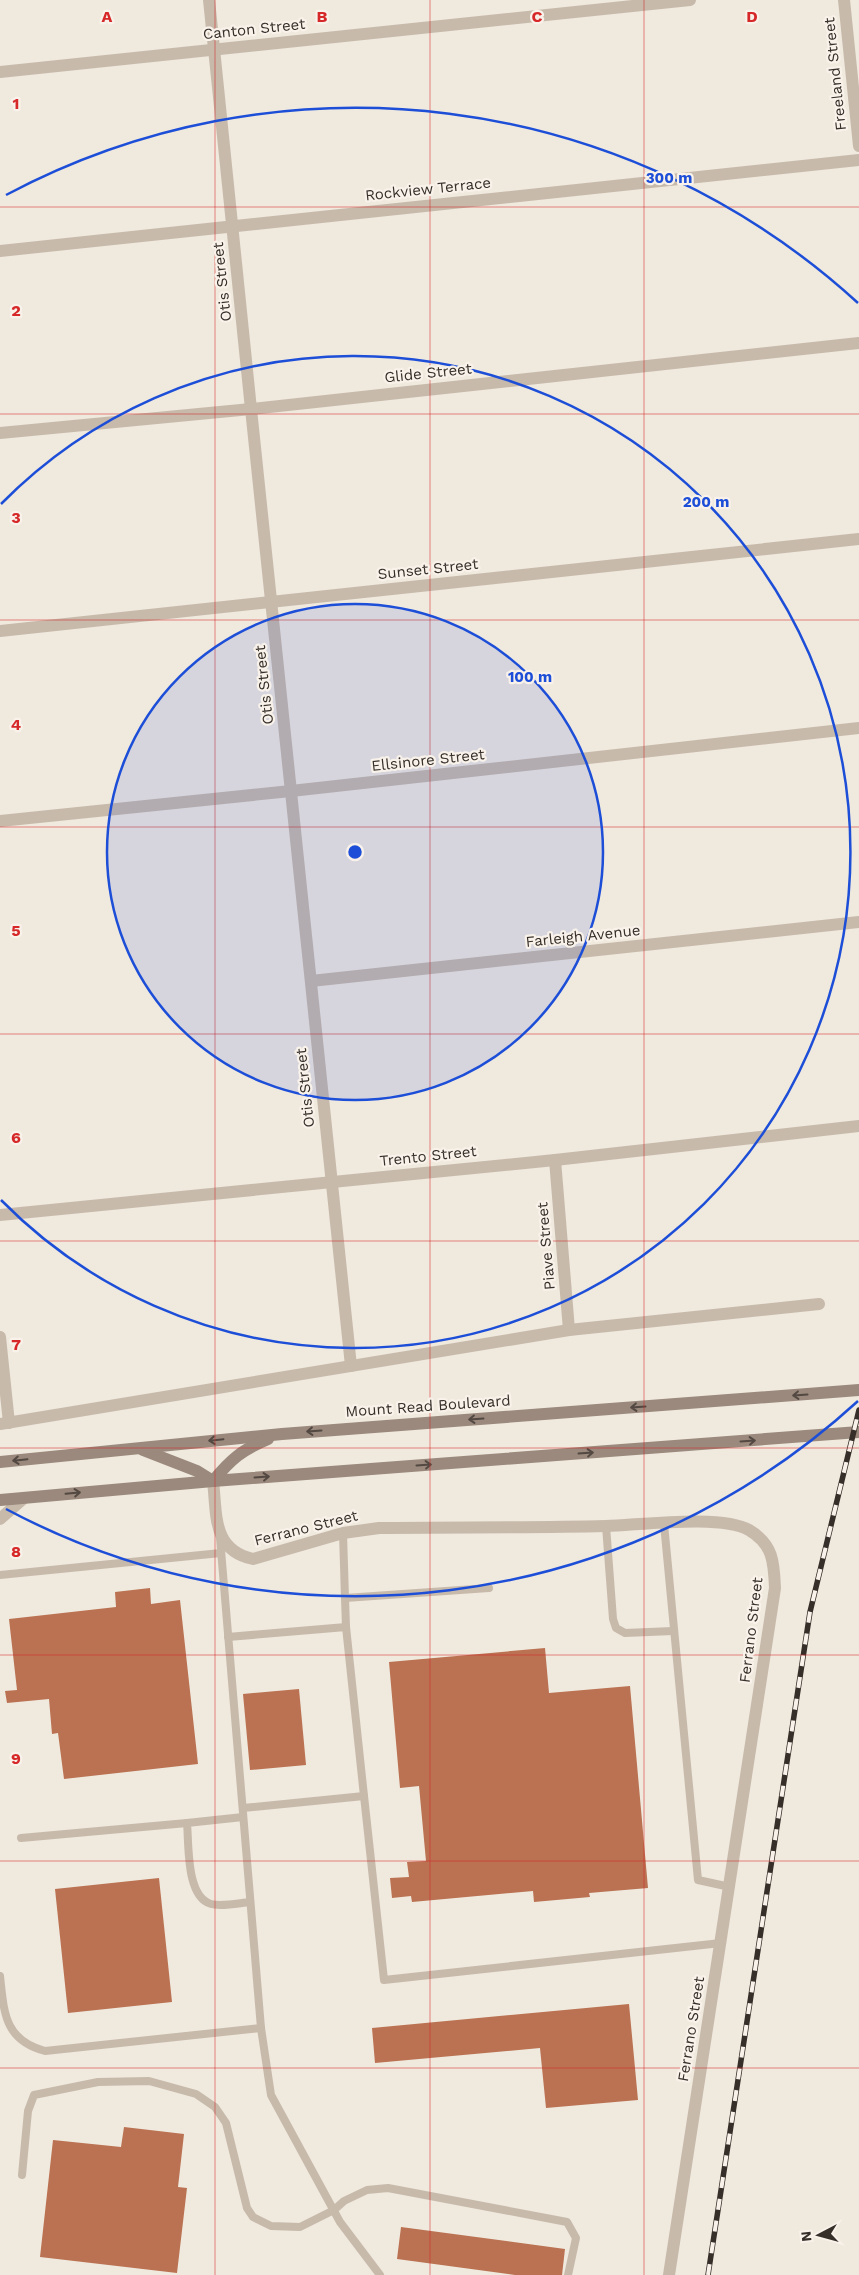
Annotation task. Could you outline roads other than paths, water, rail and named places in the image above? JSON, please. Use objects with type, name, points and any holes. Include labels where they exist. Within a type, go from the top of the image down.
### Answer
[{"type":"main road","name":"Mount Read Boulevard","points":[[0,1462],[282,1434],[854,1391]]},
{"type":"main road","points":[[0,1500],[213,1481],[859,1432]]},
{"type":"main road","points":[[213,1481],[230,1460],[248,1448],[282,1434]]},
{"type":"main road","points":[[138,1448],[197,1471],[213,1481]]},
{"type":"street","name":"Otis Street","points":[[209,0],[351,1366]]},
{"type":"street","name":"Canton Street","points":[[0,72],[690,0]]},
{"type":"street","name":"Freeland Street","points":[[844,0],[859,146]]},
{"type":"street","name":"Rockview Terrace","points":[[0,251],[859,160]]},
{"type":"street","name":"Glide Street","points":[[0,433],[251,409],[859,343]]},
{"type":"street","name":"Sunset Street","points":[[0,631],[859,539]]},
{"type":"street","name":"Ellsinore Street","points":[[0,821],[859,728]]},
{"type":"street","name":"Farleigh Avenue","points":[[311,981],[859,922]]},
{"type":"street","name":"Trento Street","points":[[0,1215],[554,1160],[859,1126]]},
{"type":"street","name":"Piave Street","points":[[554,1160],[569,1330]]},
{"type":"street","points":[[0,1337],[4,1424],[569,1330],[819,1304]]},
{"type":"street","name":"Ferrano Street","points":[[213,1481],[220,1533],[227,1547],[239,1556],[253,1558],[343,1533],[379,1528],[727,1523],[747,1529],[764,1541],[774,1562],[775,1588],[669,2275]]},
{"type":"street","points":[[0,1519],[24,1498]]},
{"type":"lane","points":[[664,1524],[698,1880],[730,1887]]},
{"type":"lane","points":[[606,1526],[613,1619],[616,1628],[624,1633],[673,1631]]},
{"type":"lane","points":[[220,1533],[261,2028],[271,2095],[334,2210],[380,2275]]},
{"type":"lane","points":[[343,1533],[346,1627],[384,1980],[721,1942]]},
{"type":"lane","points":[[0,1575],[221,1553]]},
{"type":"lane","points":[[345,1598],[489,1588]]},
{"type":"lane","points":[[228,1637],[346,1627]]},
{"type":"lane","points":[[243,1808],[364,1796]]},
{"type":"lane","points":[[21,1838],[243,1817]]},
{"type":"lane","points":[[187,1823],[192,1880],[195,1892],[205,1902],[213,1905],[250,1902]]},
{"type":"lane","points":[[0,1976],[4,2011],[15,2034],[27,2046],[45,2051],[261,2028]]},
{"type":"lane","points":[[22,2175],[28,2112],[34,2095],[98,2082],[149,2081],[196,2094],[215,2108],[226,2123],[247,2208],[253,2217],[271,2226],[300,2227],[334,2210],[344,2202],[367,2190],[388,2188],[567,2222],[576,2238],[568,2275]]},
{"type":"railway","points":[[708,2275],[810,1612],[859,1410]]}]
